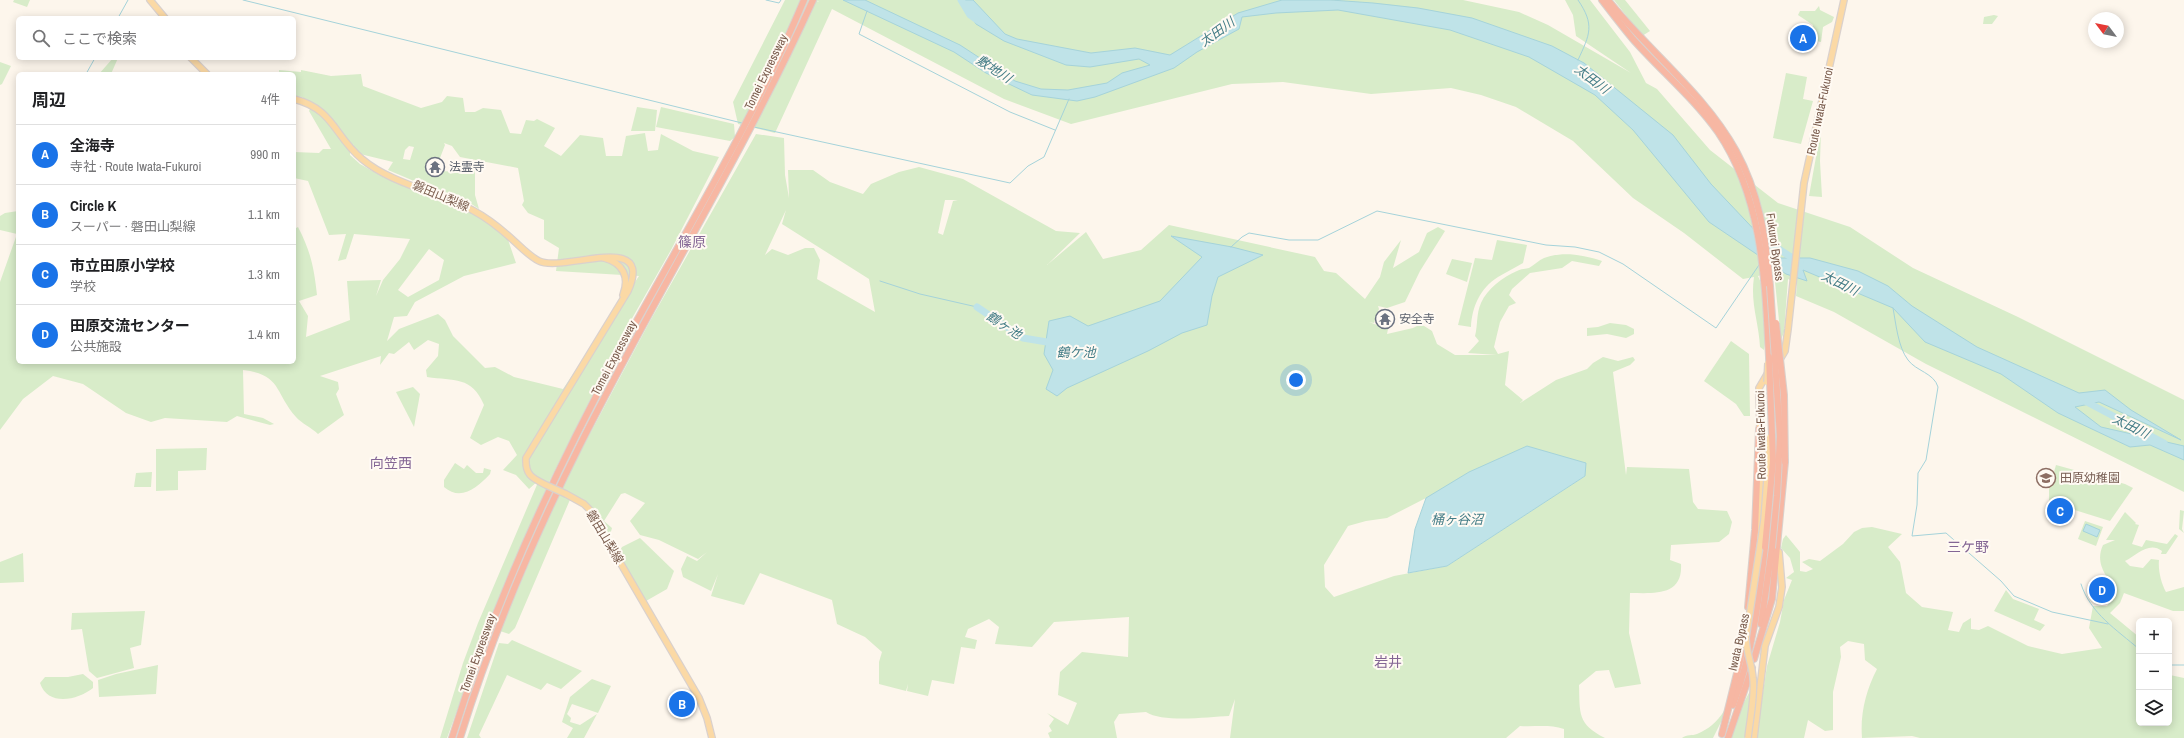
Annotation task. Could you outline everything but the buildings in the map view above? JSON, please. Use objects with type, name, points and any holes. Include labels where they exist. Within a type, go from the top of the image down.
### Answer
[{"type":"highway","name":"Tomei Expressway","points":[[452,738],[498,609],[545,501],[617,357],[710,190],[764,97],[804,0]]},
{"type":"highway","name":"Tomei Expressway","points":[[460,738],[507,605],[552,504],[624,361],[717,192],[813,0]]},
{"type":"highway","name":"Fukuroi Bypass","points":[[1602,0],[1632,38],[1679,85],[1704,114],[1742,170],[1757,228],[1769,357],[1773,462],[1769,548]]},
{"type":"highway","name":"Fukuroi Bypass","points":[[1608,0],[1637,34],[1708,110],[1722,129],[1759,209],[1763,228],[1770,286],[1780,436],[1777,496],[1769,548]]},
{"type":"highway","points":[[1612,0],[1637,34]]},
{"type":"highway","points":[[1754,659],[1772,598],[1785,462],[1784,395],[1778,337],[1770,286]]},
{"type":"highway","points":[[1723,737],[1740,661],[1745,629],[1758,490],[1759,429]]},
{"type":"highway","name":"Iwata Bypass","points":[[1723,737],[1754,659],[1769,548]]},
{"type":"highway","name":"Iwata Bypass","points":[[1723,737],[1749,653],[1769,548]]},
{"type":"main road","points":[[150,0],[163,16]]},
{"type":"main road","name":"Route Iwata-Fukuroi","points":[[1748,738],[1753,677],[1747,654],[1746,638],[1758,555],[1762,461],[1759,429],[1759,388],[1766,373],[1776,365],[1785,351],[1804,183],[1844,0]]},
{"type":"main road","points":[[192,60],[205,72]]},
{"type":"main road","name":"磐田山梨線","points":[[296,100],[313,105],[324,112],[349,146],[362,160],[381,172],[473,210],[490,220],[540,261],[552,264],[618,256],[632,266],[634,274],[633,282],[526,458],[527,474],[531,478],[566,494],[589,508],[698,698],[707,718],[712,738]]},
{"type":"main road","points":[[1758,555],[1764,520],[1770,439],[1766,370],[1769,357]]},
{"type":"main road","points":[[1754,738],[1764,646],[1779,608],[1782,587],[1778,540]]},
{"type":"green space","points":[[14,0],[30,0],[27,7],[13,2]]},
{"type":"green space","points":[[785,0],[814,0],[819,2],[816,0],[1463,0],[1519,12],[1548,25],[1631,73],[1576,36],[1573,15],[1565,0],[1590,0],[1630,52],[1646,83],[1657,89],[1710,150],[1778,203],[1850,227],[1913,268],[2018,317],[2184,400],[2184,492],[1926,364],[1834,312],[1796,296],[1797,284],[1788,279],[1784,332],[1781,340],[1774,272],[1758,276],[1763,292],[1766,313],[1764,350],[1760,347],[1754,304],[1754,277],[1743,279],[1684,233],[1633,198],[1573,141],[1516,107],[1481,95],[1451,88],[1371,94],[1283,82],[1232,84],[1071,124],[1004,99],[832,9],[775,133],[738,124],[733,102]]},
{"type":"green space","points":[[1614,0],[1625,0],[1650,31],[1642,36]]},
{"type":"green space","points":[[1819,6],[1820,10],[1834,17],[1832,22],[1823,27],[1821,42],[1811,40],[1813,25],[1798,15],[1800,11],[1815,11]]},
{"type":"green space","points":[[1994,15],[1998,16],[1992,24],[1983,24],[1984,17]]},
{"type":"green space","points":[[111,60],[117,60],[112,72],[101,72]]},
{"type":"green space","points":[[0,62],[11,66],[2,84],[0,85]]},
{"type":"green space","points":[[279,70],[301,72],[301,70],[331,76],[361,74],[363,86],[421,108],[442,102],[447,96],[463,98],[465,112],[475,112],[483,108],[501,110],[510,133],[521,134],[526,120],[534,121],[537,119],[555,128],[544,146],[561,156],[580,135],[603,138],[606,156],[622,156],[626,136],[645,133],[648,151],[658,150],[661,134],[693,151],[719,157],[671,250],[622,336],[549,482],[483,640],[447,738],[440,738],[463,663],[478,623],[539,480],[529,489],[516,475],[503,470],[517,455],[509,441],[498,437],[481,445],[470,438],[484,405],[474,389],[468,384],[454,380],[427,377],[426,370],[438,356],[439,344],[428,340],[414,350],[409,342],[394,354],[389,353],[380,365],[381,356],[320,376],[338,382],[339,389],[336,394],[344,415],[318,434],[296,417],[271,380],[256,372],[243,370],[244,414],[263,418],[274,424],[270,425],[237,416],[227,422],[165,418],[151,422],[126,413],[83,384],[53,376],[23,399],[0,430],[0,282],[16,237],[16,364],[296,364],[296,228],[298,227],[306,244],[311,260],[315,276],[317,295],[299,301],[308,316],[306,337],[350,320],[347,281],[381,280],[376,296],[383,280],[400,259],[410,239],[354,234],[346,259],[338,261],[346,234],[329,235],[308,181],[296,178],[296,152],[319,153],[323,149],[331,149],[309,111],[312,105],[302,97],[296,96],[296,72],[279,72]],"holes":[[[444,143],[452,146],[460,157],[518,168],[524,201],[522,205],[528,213],[544,220],[544,239],[559,248],[556,271],[639,276],[563,389],[514,377],[495,367],[485,368],[453,336],[445,320],[438,314],[399,329],[387,341],[394,317],[407,316],[415,302],[464,276],[516,263],[506,234],[479,216],[383,177],[360,164],[350,155],[350,148],[354,152],[353,144],[356,153],[393,162],[388,170],[447,195],[461,197],[479,209],[475,195],[475,166],[462,162],[458,164],[458,169],[454,171],[427,172],[427,164],[433,162],[434,159],[440,158],[445,145]],[[409,146],[414,147],[410,160],[403,159],[405,150]],[[429,249],[444,260],[439,280],[408,297],[398,290]]]},
{"type":"green space","points":[[1786,73],[1807,77],[1803,99],[1813,101],[1801,144],[1773,138]]},
{"type":"green space","points":[[637,107],[657,110],[655,131],[631,131]]},
{"type":"green space","points":[[661,107],[734,124],[735,137],[730,141],[656,127]]},
{"type":"green space","points":[[1821,129],[1820,161],[1822,197],[1809,196]]},
{"type":"green space","points":[[756,134],[784,138],[785,175],[789,198],[788,170],[813,170],[830,182],[863,194],[871,184],[899,172],[919,167],[963,179],[1056,231],[1080,233],[1047,265],[1086,232],[1103,259],[1141,250],[1169,225],[1315,257],[1324,271],[1336,273],[1365,299],[1380,277],[1384,262],[1401,240],[1393,268],[1419,252],[1427,233],[1438,227],[1445,231],[1420,271],[1405,302],[1387,308],[1378,306],[1379,309],[1374,323],[1369,322],[1388,329],[1387,334],[1413,328],[1421,324],[1432,331],[1437,344],[1455,355],[1497,355],[1468,353],[1479,341],[1475,336],[1478,311],[1481,303],[1487,293],[1496,284],[1512,274],[1529,268],[1542,259],[1551,256],[1566,254],[1588,257],[1602,261],[1599,266],[1572,261],[1562,268],[1530,273],[1512,289],[1509,295],[1516,303],[1509,306],[1500,322],[1494,347],[1498,354],[1509,351],[1505,385],[1523,400],[1520,403],[1556,380],[1587,369],[1603,357],[1618,361],[1633,357],[1635,360],[1630,365],[1613,372],[1626,475],[1627,467],[1689,469],[1693,502],[1698,509],[1727,511],[1732,522],[1729,534],[1719,542],[1671,545],[1670,560],[1681,564],[1680,575],[1672,588],[1657,593],[1630,593],[1629,633],[1641,684],[1615,688],[1609,670],[1596,671],[1579,685],[1580,710],[1582,717],[1589,728],[1605,738],[1564,738],[1564,729],[1558,727],[1520,726],[1506,738],[1230,738],[1235,699],[1229,716],[1174,718],[1163,717],[1146,712],[1119,714],[1114,722],[1117,738],[1050,738],[1048,733],[1052,731],[1049,726],[1054,719],[1047,713],[1068,725],[1077,703],[1058,695],[1060,672],[1082,652],[1128,657],[1129,617],[1054,622],[1032,647],[995,644],[999,627],[989,619],[968,629],[965,637],[977,640],[975,649],[961,647],[954,684],[932,680],[928,696],[907,691],[908,684],[906,691],[879,684],[879,662],[882,652],[865,637],[837,624],[832,600],[760,573],[744,605],[711,596],[718,574],[711,591],[683,577],[681,569],[687,556],[697,561],[707,552],[698,559],[659,540],[640,535],[630,521],[645,503],[625,493],[621,494],[604,521],[612,528],[609,538],[589,509],[572,495],[515,628],[509,634],[500,631],[551,511],[577,458],[650,321]],"holes":[[[945,200],[958,200],[953,201],[943,235],[938,233]],[[786,210],[782,224],[869,279],[875,312],[817,279],[820,260],[814,248],[805,248],[788,255],[772,249],[765,255]],[[1585,476],[1447,566],[1394,576],[1334,597],[1325,587],[1324,565],[1348,526],[1366,521],[1387,518],[1426,498]]]},
{"type":"green space","points":[[16,211],[16,234],[0,230],[0,216],[5,213]]},
{"type":"green space","points":[[1497,240],[1527,245],[1523,263],[1498,277],[1486,287],[1475,305],[1471,327],[1458,325],[1475,258],[1492,260]]},
{"type":"green space","points":[[1452,259],[1472,263],[1467,282],[1446,274]]},
{"type":"green space","points":[[1610,323],[1626,325],[1634,329],[1634,334],[1626,338],[1607,334],[1587,336],[1587,328],[1598,327]]},
{"type":"green space","points":[[1731,341],[1749,354],[1750,416],[1744,416],[1736,404],[1704,381]]},
{"type":"green space","points":[[413,387],[420,394],[414,427],[396,392]]},
{"type":"green space","points":[[207,448],[206,470],[178,471],[178,490],[156,491],[156,449]]},
{"type":"green space","points":[[455,463],[464,469],[467,465],[476,473],[483,473],[484,468],[491,470],[490,474],[480,484],[469,491],[457,493],[450,491],[444,487],[444,480]]},
{"type":"green space","points":[[2056,465],[2125,484],[2133,488],[2110,521],[2049,502],[2049,489]]},
{"type":"green space","points":[[152,472],[151,487],[134,487],[136,473]]},
{"type":"green space","points":[[2180,510],[2184,511],[2182,529],[2184,533],[2179,529]]},
{"type":"green space","points":[[2125,512],[2136,523],[2135,524],[2139,525],[2132,544],[2142,547],[2146,540],[2167,544],[2175,534],[2178,536],[2166,554],[2161,554],[2162,551],[2157,548],[2148,548],[2125,561],[2130,566],[2143,568],[2151,559],[2159,560],[2160,576],[2166,592],[2184,587],[2184,611],[2173,611],[2124,593],[2120,603],[2110,613],[2136,635],[2136,726],[2172,726],[2172,675],[2184,678],[2184,738],[1920,738],[1912,736],[1862,738],[1863,711],[1870,685],[1877,669],[1865,660],[1864,644],[1848,641],[1840,647],[1841,657],[1833,692],[1833,730],[1825,731],[1808,720],[1804,738],[1756,738],[1767,666],[1780,622],[1784,600],[1792,580],[1786,578],[1794,572],[1790,558],[1781,548],[1783,539],[1786,535],[1800,552],[1800,571],[1806,572],[1813,569],[1802,562],[1809,559],[1820,561],[1843,544],[1854,532],[1862,528],[1872,527],[1902,534],[1888,547],[1900,562],[1906,593],[1922,607],[1953,612],[1948,630],[1959,632],[1963,623],[1971,618],[1971,629],[1979,630],[1988,626],[2028,646],[2062,654],[2102,648],[2089,628],[2093,606],[2107,606],[2113,595],[2111,585],[2102,568],[2100,553],[2103,545],[2115,540],[2106,540]]},
{"type":"green space","points":[[2085,521],[2103,527],[2096,546],[2078,539]]},
{"type":"green space","points":[[640,538],[674,571],[667,589],[646,601],[618,554],[622,547]]},
{"type":"green space","points":[[23,553],[24,582],[0,583],[0,562]]},
{"type":"green space","points":[[2006,590],[2013,599],[2039,609],[2034,620],[2045,625],[2040,631],[1994,611]]},
{"type":"green space","points":[[145,611],[141,645],[130,648],[134,668],[97,678],[89,671],[82,629],[71,630],[72,613]]},
{"type":"green space","points":[[512,640],[582,671],[561,689],[547,683],[541,690],[507,675],[479,735],[481,738],[467,738],[499,643],[508,644]]},
{"type":"green space","points":[[158,665],[156,694],[99,697],[98,680],[116,674]]},
{"type":"green space","points":[[83,674],[93,682],[93,688],[80,696],[72,698],[64,699],[50,696],[44,691],[40,683],[45,677],[68,677]]},
{"type":"green space","points":[[592,679],[611,686],[598,713],[572,704],[567,714],[571,718],[570,722],[580,725],[597,714],[584,738],[567,738],[573,728],[562,722],[570,697]]},
{"type":"green space","points":[[1751,689],[1745,738],[1726,738],[1726,737]]},
{"type":"green space","points":[[1724,711],[1726,712],[1713,738],[1682,738],[1705,730],[1719,719]]},
{"type":"water","name":"敷地川","points":[[843,0],[865,0],[960,45],[1015,81],[1041,89],[1068,90],[1107,83],[1122,73],[1150,65],[1139,59],[1090,67],[1066,65],[1004,41],[976,24],[961,0],[973,0],[1005,34],[1017,39],[1091,53],[1135,48],[1170,55],[1238,13],[1282,0],[1331,0],[1373,3],[1418,8],[1472,18],[1552,46],[1584,63],[1673,135],[1711,184],[1781,258],[1810,258],[1858,271],[1888,286],[1912,306],[1977,347],[2079,393],[2105,390],[2131,410],[2181,440],[2099,402],[2075,407],[2101,427],[2184,446],[2184,460],[2150,445],[2130,447],[2058,413],[2001,374],[1925,342],[1893,308],[1803,270],[1807,281],[1786,274],[1709,222],[1633,130],[1595,95],[1529,57],[1450,30],[1338,10],[1276,13],[1242,17],[1239,29],[1197,52],[1174,68],[1095,97],[1077,101],[1032,95],[986,73],[954,52]]},
{"type":"water","name":"鶴ケ池","points":[[1171,236],[1232,247],[1263,255],[1218,277],[1212,296],[1207,325],[1182,333],[1148,351],[1067,388],[1057,396],[1046,389],[1053,370],[1044,354],[1049,321],[1070,316],[1088,326],[1160,301],[1202,257]]},
{"type":"water","name":"桶ヶ谷沼","points":[[1527,446],[1586,463],[1585,476],[1447,566],[1408,573],[1415,529],[1426,498],[1469,472]]},
{"type":"water","points":[[2086,524],[2100,530],[2097,537],[2083,531]]},
{"type":"waterway","points":[[119,16],[128,0]]},
{"type":"waterway","points":[[243,0],[742,123]]},
{"type":"waterway","points":[[766,0],[779,3],[781,0]]},
{"type":"waterway","name":"太田川","points":[[961,0],[970,15],[977,20]]},
{"type":"waterway","points":[[1578,0],[1587,16],[1589,30],[1578,60]]},
{"type":"waterway","points":[[867,11],[859,34],[1010,112],[1055,130]]},
{"type":"waterway","points":[[87,72],[94,60]]},
{"type":"waterway","points":[[754,127],[1010,183],[1028,166],[1044,157],[1069,99]]},
{"type":"waterway","points":[[1231,247],[1249,233],[1289,240],[1318,240],[1377,211],[1546,245],[1575,247],[1599,252],[1623,264],[1716,328],[1759,265]]},
{"type":"waterway","name":"太田川","points":[[1762,238],[1800,263]]},
{"type":"waterway","points":[[880,281],[920,294],[977,307]]},
{"type":"waterway","name":"鶴ヶ池","points":[[977,307],[1023,338],[1053,343]]},
{"type":"waterway","points":[[1893,308],[1898,335],[1905,355],[1911,364],[1933,378],[1938,387],[1926,460],[1918,473],[1917,505],[1912,536],[1946,533],[2001,581],[2014,596],[2052,612],[2108,624]]},
{"type":"waterway","name":"太田川","points":[[2083,400],[2164,443]]},
{"type":"waterway","points":[[2081,584],[2091,604],[2105,620],[2136,647]]},
{"type":"waterway","points":[[2172,665],[2184,665]]},
{"type":"place","name":"全海寺","points":[[1803,38]]},
{"type":"place","name":"法霊寺","points":[[435,167]]},
{"type":"place","name":"安全寺","points":[[1385,319]]},
{"type":"place","name":"田原幼稚園","points":[[2046,478]]},
{"type":"place","name":"市立田原小学校","points":[[2060,511]]},
{"type":"place","name":"田原交流センター","points":[[2102,590]]},
{"type":"place","name":"Circle K","points":[[682,704]]},
{"type":"district","name":"篠原","points":[[692,242]]},
{"type":"district","name":"向笠西","points":[[391,463]]},
{"type":"district","name":"三ケ野","points":[[1968,547]]},
{"type":"district","name":"岩井","points":[[1388,662]]}]
